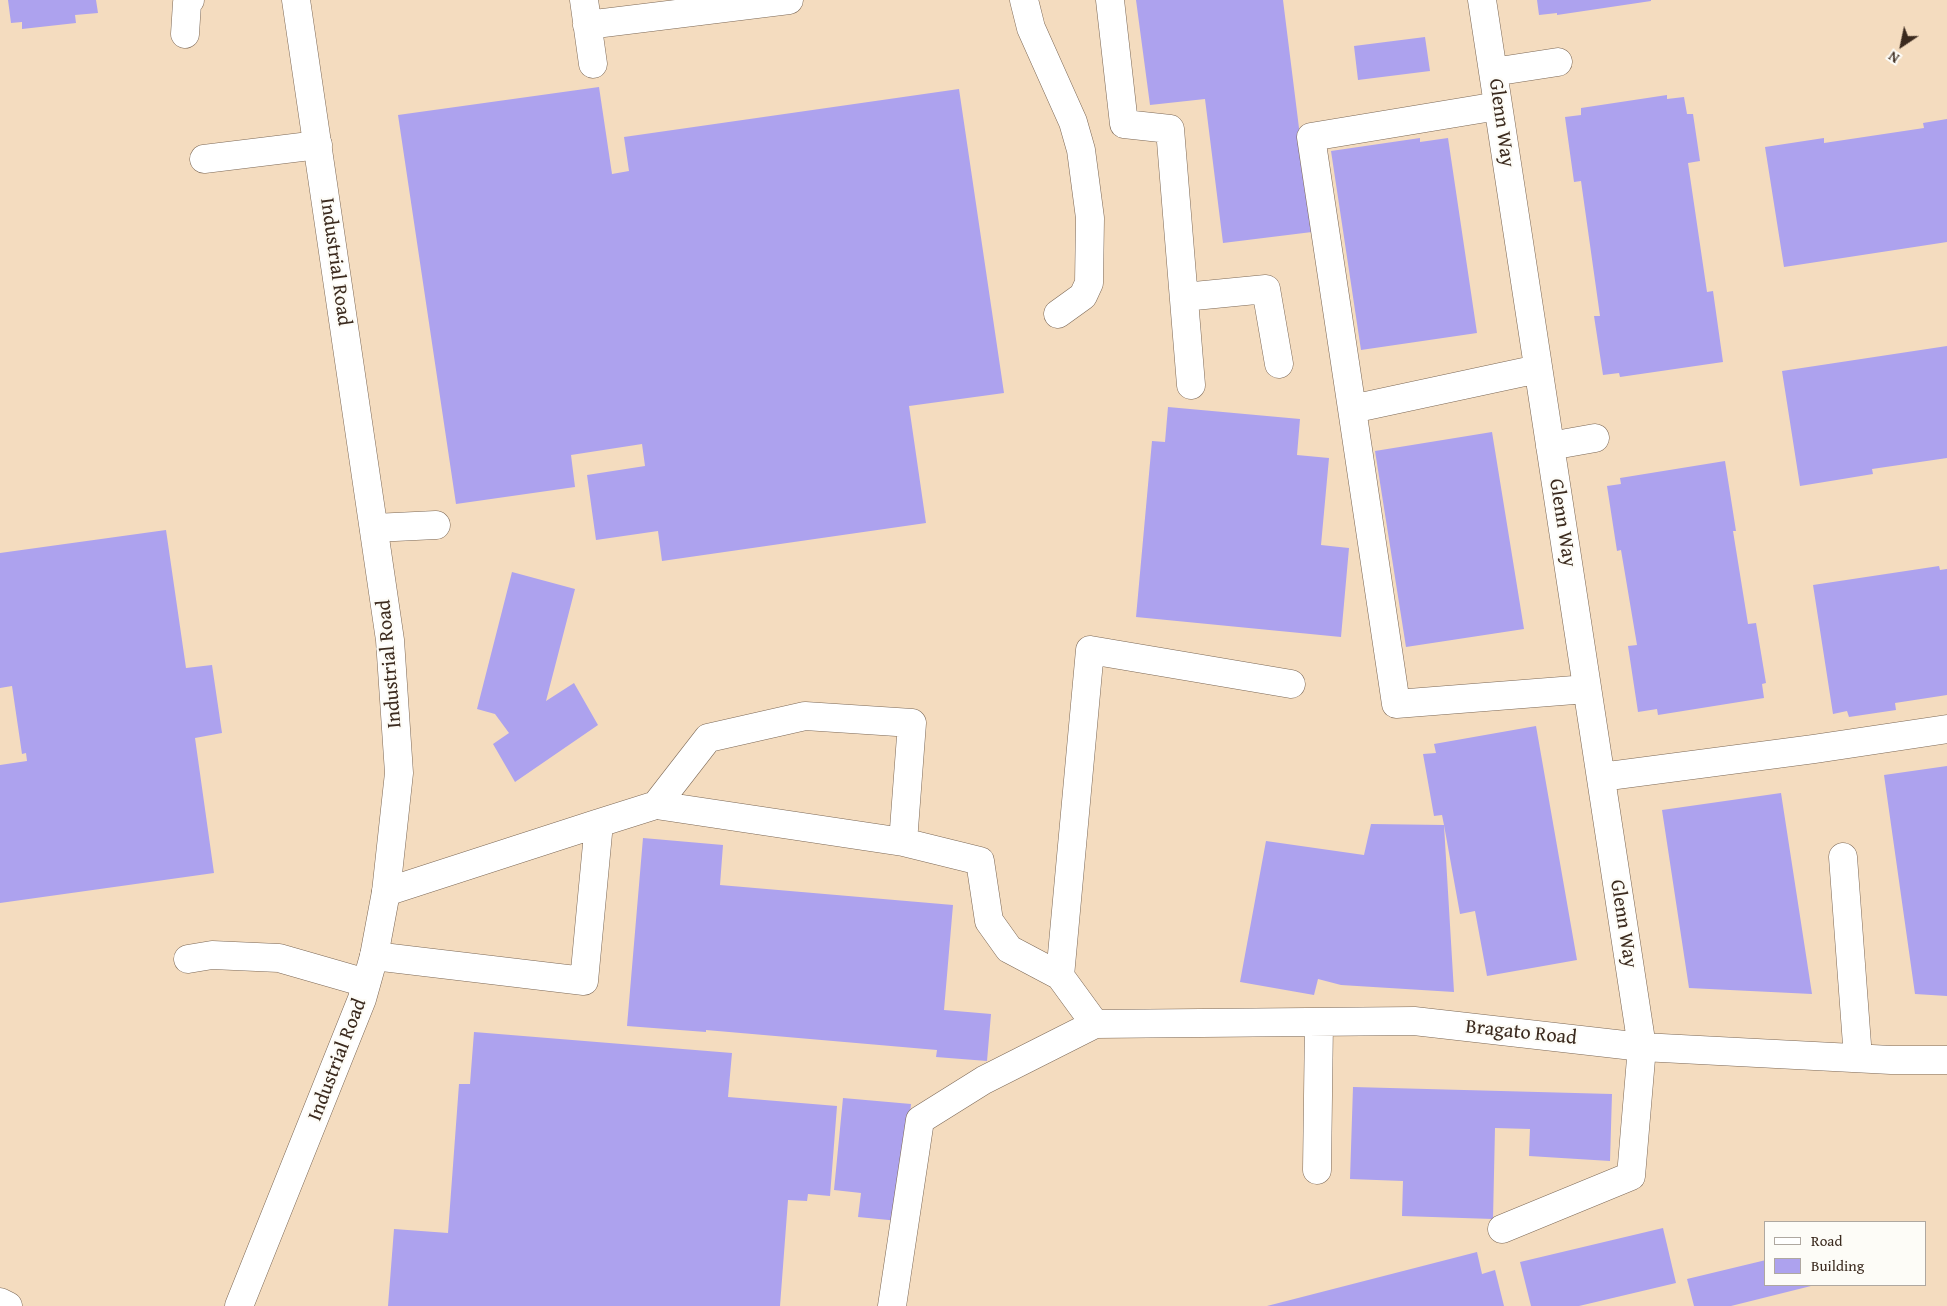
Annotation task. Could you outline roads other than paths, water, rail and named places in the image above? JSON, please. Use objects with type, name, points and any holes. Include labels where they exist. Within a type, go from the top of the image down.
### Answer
[{"type":"street","points":[[185,34],[187,3],[190,0]]},
{"type":"street","name":"Industrial Road","points":[[239,1306],[362,999],[374,956],[386,892],[399,773],[390,640],[296,0]]},
{"type":"street","points":[[593,64],[586,13],[789,0]]},
{"type":"street","points":[[1024,0],[1031,28],[1073,122],[1081,150],[1090,218],[1089,283],[1083,296],[1058,314]]},
{"type":"street","points":[[1110,0],[1124,124],[1170,129],[1191,385]]},
{"type":"street","name":"Glenn Way","points":[[1482,0],[1642,1047],[1631,1176],[1502,1229]]},
{"type":"street","points":[[1493,72],[1558,62]]},
{"type":"street","points":[[1498,106],[1311,137],[1396,704],[1587,689]]},
{"type":"street","points":[[204,159],[318,145]]},
{"type":"street","points":[[1184,296],[1266,289],[1279,364]]},
{"type":"street","points":[[1352,409],[1538,369]]},
{"type":"street","points":[[1550,446],[1595,438]]},
{"type":"street","points":[[374,528],[436,525]]},
{"type":"street","points":[[1060,976],[1090,650],[1291,684]]},
{"type":"street","points":[[656,805],[708,738],[805,716],[912,724],[903,842]]},
{"type":"street","points":[[1601,777],[1814,750],[1947,729]]},
{"type":"street","points":[[386,892],[656,805],[903,842],[980,861],[989,921],[1009,949],[1060,976],[1095,1024],[984,1080],[920,1120],[892,1306]]},
{"type":"street","points":[[374,956],[584,981],[599,823]]},
{"type":"street","points":[[1843,857],[1858,1058]]},
{"type":"street","points":[[188,959],[212,955],[279,958],[366,983]]},
{"type":"street","name":"Bragato Road","points":[[1095,1024],[1414,1021],[1642,1047],[1858,1058],[1947,1060]]},
{"type":"street","points":[[1317,1170],[1319,1022]]},
{"type":"street","points":[[0,1302],[8,1306]]}]
